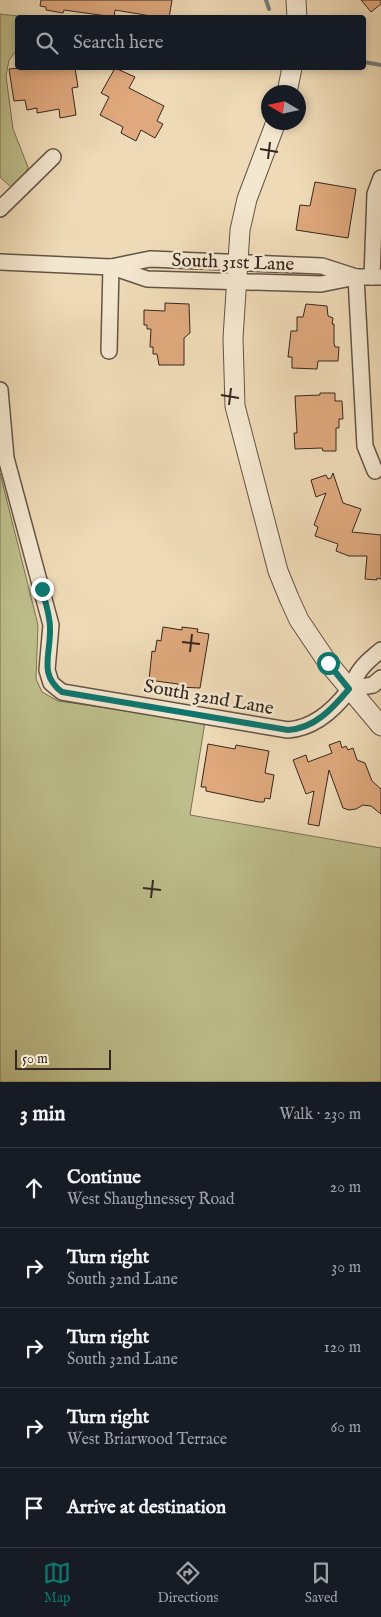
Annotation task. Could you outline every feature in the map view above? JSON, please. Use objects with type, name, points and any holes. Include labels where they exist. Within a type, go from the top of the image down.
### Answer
[{"type":"street","points":[[296,0],[296,15]]},
{"type":"street","points":[[288,85],[292,70]]},
{"type":"street","points":[[273,130],[247,199],[240,230],[232,365],[235,406],[278,571],[299,620],[328,663],[381,726]]},
{"type":"street","points":[[0,210],[52,157]]},
{"type":"street","points":[[377,277],[375,194],[381,178]]},
{"type":"street","name":"South 31st Lane","points":[[0,262],[111,267],[150,259],[237,262],[322,266],[356,276],[377,277]]},
{"type":"street","points":[[174,280],[176,260]]},
{"type":"street","points":[[291,283],[292,265]]},
{"type":"street","points":[[109,352],[111,267]]},
{"type":"street","name":"South 31st Lane","points":[[111,267],[147,279],[174,280],[321,284],[356,276]]},
{"type":"street","points":[[356,276],[365,446],[375,470]]},
{"type":"street","name":"South 32nd Lane","points":[[0,390],[6,458],[50,625],[47,670],[51,684],[62,692],[288,730],[307,727],[322,718],[349,689],[360,670],[381,650]]},
{"type":"street","points":[[349,689],[373,685],[381,678]]},
{"type":"green space","points":[[0,14],[15,16],[15,52],[9,60],[6,76],[13,129],[28,167],[25,174],[12,188],[0,177]]},
{"type":"green space","points":[[0,473],[38,625],[36,679],[42,692],[58,701],[205,722],[190,815],[381,848],[381,1082],[0,1082]]},
{"type":"building","points":[[41,0],[172,0],[170,15],[145,15],[115,10],[114,15],[64,10],[63,13],[46,10],[46,7],[40,6]]},
{"type":"building","points":[[361,0],[381,0],[381,4],[371,12]]},
{"type":"building","points":[[9,69],[75,70],[78,87],[72,88],[76,115],[60,118],[59,109],[37,113],[37,108],[27,110],[25,100],[14,101]]},
{"type":"building","points":[[114,70],[119,70],[135,77],[129,88],[164,106],[157,121],[163,124],[155,138],[141,130],[136,141],[121,133],[123,127],[100,115],[109,97],[101,93]]},
{"type":"building","points":[[315,182],[356,189],[348,238],[296,230],[300,205],[310,206]]},
{"type":"building","points":[[165,303],[189,304],[190,333],[184,338],[184,365],[159,365],[157,354],[153,354],[153,347],[150,347],[151,329],[147,329],[147,325],[144,325],[144,310],[165,311]]},
{"type":"building","points":[[306,304],[327,306],[328,316],[333,318],[335,347],[339,347],[338,361],[318,361],[317,369],[292,368],[292,357],[288,357],[291,331],[297,331],[297,317],[303,317]]},
{"type":"building","points":[[320,393],[335,393],[335,401],[342,401],[343,419],[339,419],[339,428],[336,428],[336,451],[323,451],[322,448],[295,449],[294,433],[297,433],[295,396],[320,395]]},
{"type":"building","points":[[333,473],[343,503],[361,509],[352,532],[381,535],[381,579],[365,579],[367,556],[349,556],[336,551],[338,544],[315,536],[318,527],[314,525],[326,493],[316,497],[311,480],[326,475],[328,479],[331,478]]},
{"type":"building","points":[[163,627],[182,630],[182,627],[198,629],[197,632],[209,634],[200,688],[178,687],[178,684],[149,680],[152,651],[155,652],[157,640],[161,641]]},
{"type":"building","points":[[340,741],[342,748],[346,746],[348,750],[353,748],[357,760],[365,763],[372,781],[381,789],[381,814],[371,806],[363,805],[349,810],[343,808],[329,770],[319,826],[308,824],[314,791],[306,794],[293,760],[306,755],[308,762],[332,753],[329,745]]},
{"type":"building","points":[[208,744],[235,749],[236,745],[269,751],[265,773],[274,775],[270,799],[265,798],[264,802],[259,802],[206,791],[206,787],[201,787]]},
{"type":"waterway","points":[[266,0],[269,9]]},
{"type":"waterway","points":[[366,62],[381,65]]},
{"type":"route","points":[[42,589],[50,625],[47,670],[51,684],[62,692],[288,730],[307,727],[322,718],[349,689],[328,663]]}]
